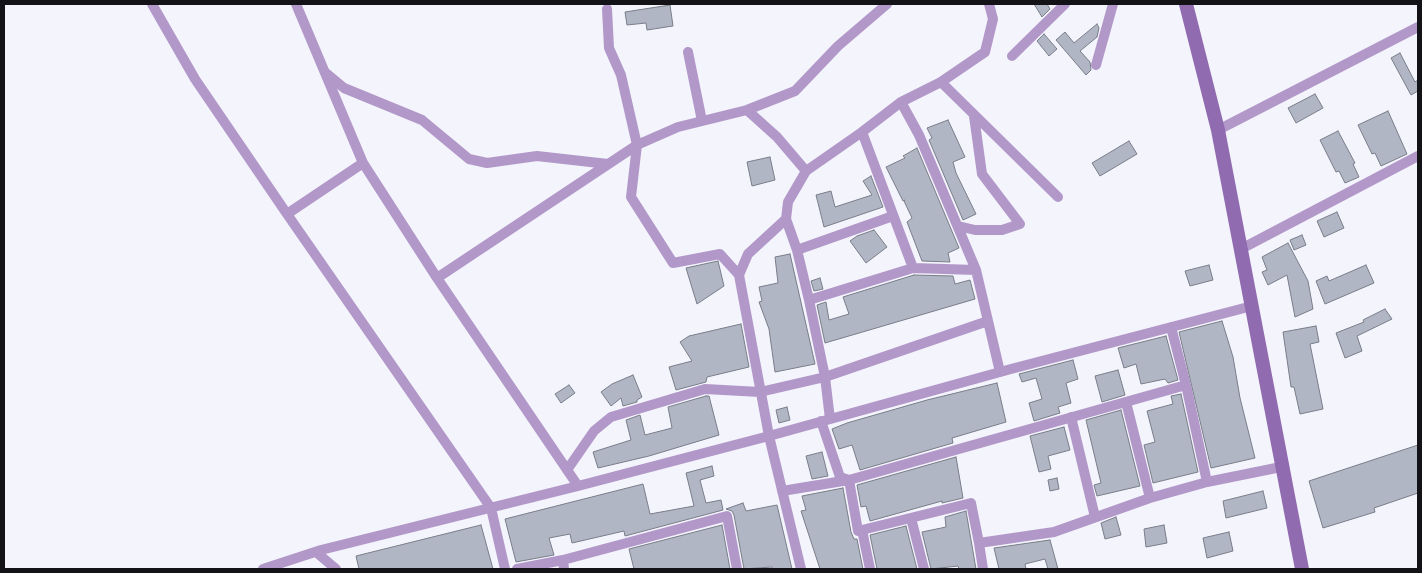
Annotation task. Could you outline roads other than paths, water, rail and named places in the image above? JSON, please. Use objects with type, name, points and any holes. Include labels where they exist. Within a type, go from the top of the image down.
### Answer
[{"type":"main road","points":[[1186,4],[1218,130],[1302,569]]},
{"type":"street","points":[[152,4],[195,79],[491,508],[505,569]]},
{"type":"street","points":[[296,4],[323,71],[364,163],[437,278],[578,486]]},
{"type":"street","points":[[437,278],[637,145],[678,127],[747,110],[795,91],[838,46],[886,4]]},
{"type":"street","points":[[849,480],[840,478],[826,420],[825,377],[797,250],[786,219],[788,202],[806,171],[901,102],[941,82],[985,52],[993,18],[989,4]]},
{"type":"street","points":[[1096,64],[1113,4]]},
{"type":"street","points":[[1012,56],[1060,5]]},
{"type":"street","points":[[607,10],[609,48],[621,76],[637,145],[631,197],[673,263],[720,254],[739,275],[768,436],[801,569]]},
{"type":"street","points":[[1218,130],[1418,27]]},
{"type":"street","points":[[688,52],[702,122]]},
{"type":"street","points":[[323,71],[344,88],[422,120],[469,159],[488,163],[537,156],[608,164]]},
{"type":"street","points":[[941,82],[1058,197]]},
{"type":"street","points":[[901,102],[919,135],[976,270],[1000,372]]},
{"type":"street","points":[[747,110],[777,137],[806,171]]},
{"type":"street","points":[[958,226],[975,230],[1002,230],[1020,224],[982,174],[974,116]]},
{"type":"street","points":[[862,132],[912,268]]},
{"type":"street","points":[[1241,249],[1364,187],[1418,156]]},
{"type":"street","points":[[287,214],[364,163]]},
{"type":"street","points":[[797,250],[893,216]]},
{"type":"street","points":[[739,275],[748,254],[786,219]]},
{"type":"street","points":[[809,300],[912,268],[976,270]]},
{"type":"street","points":[[263,569],[316,552],[578,486],[1252,306]]},
{"type":"street","points":[[567,470],[594,431],[611,418],[705,389],[760,392],[825,377],[988,321]]},
{"type":"street","points":[[1171,327],[1207,482]]},
{"type":"street","points":[[782,491],[849,480],[1186,385]]},
{"type":"street","points":[[1126,402],[1150,498]]},
{"type":"street","points":[[1071,417],[1095,517]]},
{"type":"street","points":[[979,543],[1054,532],[1150,498],[1207,482],[1281,467]]},
{"type":"street","points":[[849,480],[858,530]]},
{"type":"street","points":[[858,530],[971,503],[983,569]]},
{"type":"street","points":[[517,569],[563,564],[728,516],[737,569]]},
{"type":"street","points":[[911,518],[924,569]]},
{"type":"street","points":[[858,530],[862,530],[870,569]]},
{"type":"street","points":[[316,552],[336,569]]}]
